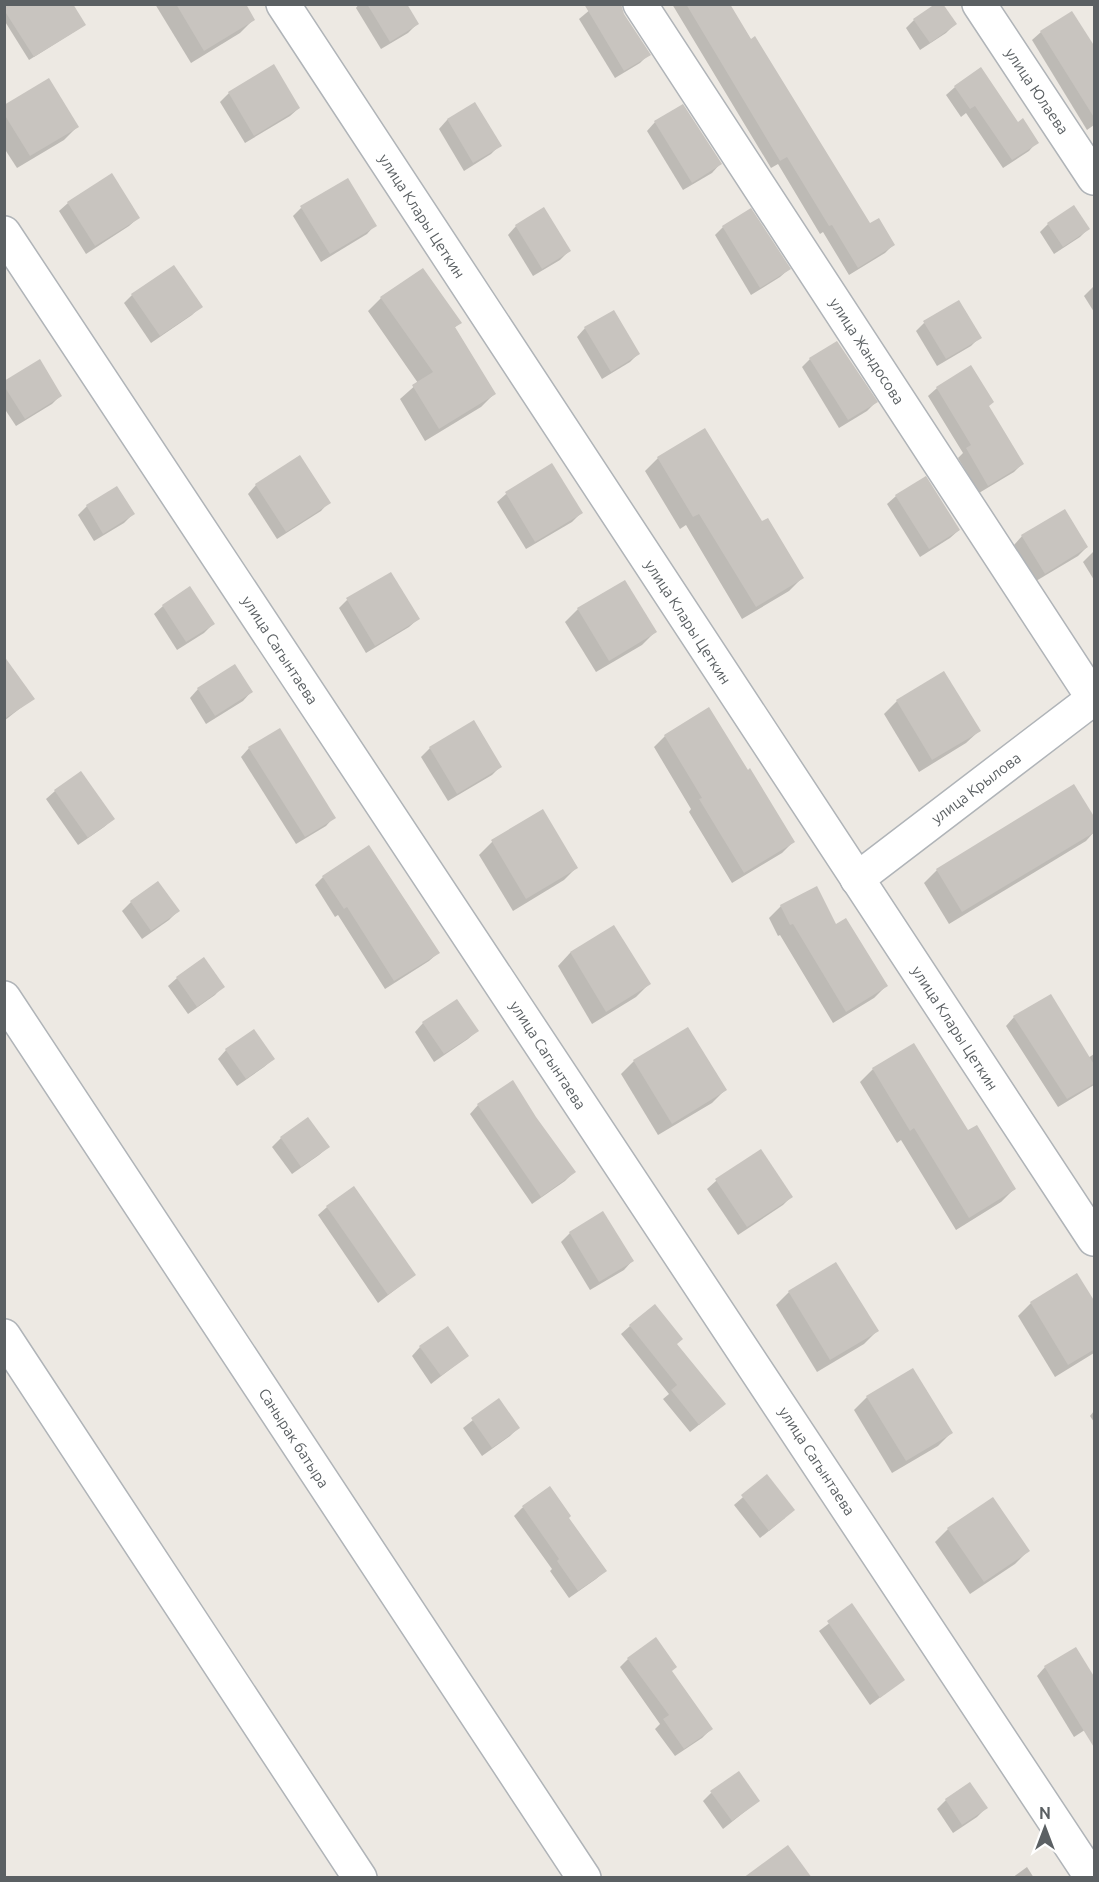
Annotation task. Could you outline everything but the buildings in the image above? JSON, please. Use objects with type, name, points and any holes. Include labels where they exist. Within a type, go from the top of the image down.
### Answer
[{"type":"street","name":"улица Клары Цеткин","points":[[283,4],[1095,1239]]},
{"type":"street","name":"улица Жандосова","points":[[640,4],[1094,698]]},
{"type":"street","name":"улица Юлаева","points":[[979,4],[1095,178]]},
{"type":"street","name":"улица Сагынтаева","points":[[4,233],[1092,1878]]},
{"type":"street","name":"улица Крылова","points":[[857,879],[1094,698]]},
{"type":"street","name":"Санырак батыра","points":[[8,1012],[584,1878]]},
{"type":"street","points":[[4,1336],[360,1878]]}]
